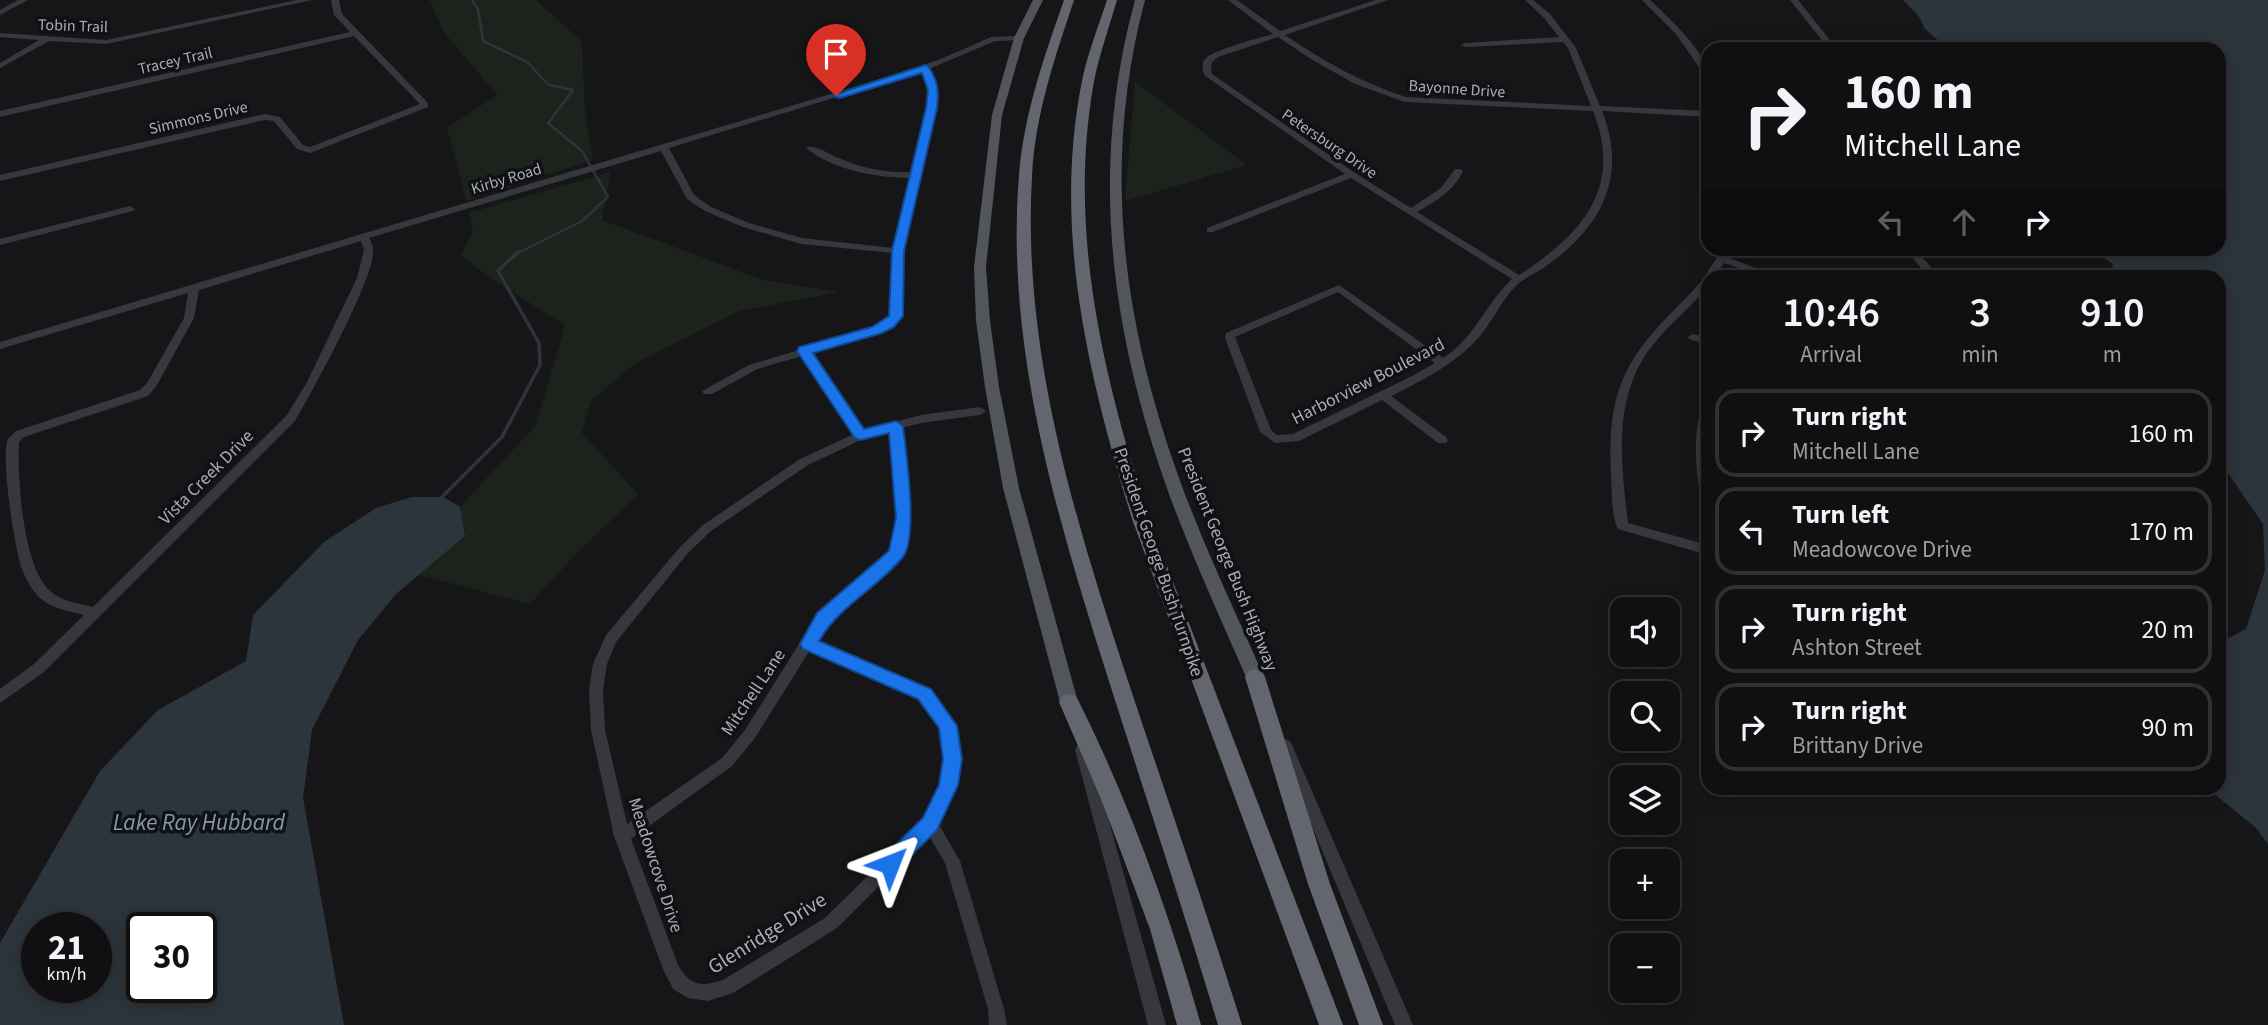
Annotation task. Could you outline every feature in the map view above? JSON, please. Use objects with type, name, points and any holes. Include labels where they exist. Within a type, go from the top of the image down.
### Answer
[{"type":"highway","points":[[1069,0],[1039,91],[1026,175],[1025,276],[1036,373],[1052,457],[1077,552],[1230,1025]]},
{"type":"highway","name":"President George Bush Turnpike","points":[[1112,0],[1089,79],[1079,160],[1080,247],[1097,364],[1117,446],[1147,541],[1331,1025]]},
{"type":"highway","points":[[1255,677],[1319,884],[1371,1025]]},
{"type":"highway","points":[[1069,702],[1112,799],[1162,929],[1189,1025]]},
{"type":"main road","points":[[1038,0],[1019,38],[997,116],[980,267],[983,321],[1011,488],[1069,702]]},
{"type":"main road","name":"President George Bush Highway","points":[[1140,0],[1126,55],[1119,101],[1115,164],[1116,222],[1124,293],[1139,363],[1164,456],[1197,542],[1255,677]]},
{"type":"street","points":[[0,13],[24,0]]},
{"type":"street","name":"Tobin Trail","points":[[0,35],[106,42],[308,0]]},
{"type":"street","points":[[335,0],[338,15],[425,105]]},
{"type":"street","name":"Bayonne Drive","points":[[1231,0],[1279,34],[1370,88],[1405,99],[1701,114]]},
{"type":"street","points":[[1279,34],[1384,0]]},
{"type":"street","name":"Harborview Boulevard","points":[[1442,363],[1339,288],[1230,335],[1266,432],[1275,439],[1295,438],[1442,363],[1465,346],[1518,279],[1546,262],[1585,225],[1602,197],[1609,167],[1604,127],[1585,73],[1566,39],[1529,0]]},
{"type":"street","points":[[1646,0],[1679,32],[1701,64]]},
{"type":"street","points":[[1794,0],[1827,42]]},
{"type":"street","points":[[0,6],[12,7]]},
{"type":"street","name":"Tracey Trail","points":[[0,114],[355,33]]},
{"type":"street","name":"Petersburg Drive","points":[[1279,34],[1209,59],[1206,65],[1208,75],[1352,175],[1518,279]]},
{"type":"street","name":"Kirby Road","points":[[0,346],[925,68],[994,39],[1019,38]]},
{"type":"street","points":[[0,66],[45,39]]},
{"type":"street","points":[[1465,45],[1566,39]]},
{"type":"street","points":[[708,391],[744,371],[889,324],[896,316],[898,251],[933,90],[932,80],[925,68]]},
{"type":"street","name":"Simmons Drive","points":[[0,178],[265,117],[277,119],[302,149],[310,150],[425,105]]},
{"type":"street","points":[[664,148],[690,197],[708,209],[746,225],[801,241],[898,251]]},
{"type":"street","points":[[810,148],[858,170],[886,175],[915,174]]},
{"type":"street","points":[[1410,212],[1444,191],[1456,178],[1458,171]]},
{"type":"street","points":[[1210,230],[1352,175]]},
{"type":"street","points":[[0,242],[131,209]]},
{"type":"street","name":"Vista Creek Drive","points":[[0,698],[39,668],[291,418],[313,382],[362,278],[369,250],[364,237]]},
{"type":"street","points":[[1730,256],[1759,270]]},
{"type":"street","points":[[1916,256],[1928,270]]},
{"type":"street","points":[[94,612],[70,607],[42,593],[28,568],[15,485],[13,441],[28,432],[144,393],[189,318],[194,288]]},
{"type":"street","points":[[1701,297],[1642,352],[1621,398],[1614,453],[1622,526],[1701,548]]},
{"type":"street","points":[[1693,337],[1701,340]]},
{"type":"street","points":[[804,351],[861,435]]},
{"type":"street","points":[[1383,394],[1442,440]]},
{"type":"street","name":"Meadowcove Drive","points":[[700,993],[688,990],[674,975],[622,836],[598,730],[596,690],[600,664],[611,639],[684,550],[707,528],[804,462],[861,435],[921,419],[980,411]]},
{"type":"street","points":[[1701,423],[1701,458]]},
{"type":"street","name":"Mitchell Lane","points":[[622,836],[727,762],[750,734],[823,618],[897,554],[904,518],[896,426]]},
{"type":"street","name":"Glenridge Drive","points":[[700,993],[727,986],[831,923],[930,824],[948,785],[953,759],[948,726],[925,694],[809,644]]},
{"type":"street","name":"President George Bush Highway","points":[[1255,677],[1404,1025]]},
{"type":"street","points":[[1069,702],[1157,1025]]},
{"type":"street","points":[[930,824],[952,861],[996,1009],[998,1025]]},
{"type":"shaded area","points":[[430,0],[536,0],[582,42],[585,111],[593,160],[466,201],[447,128],[497,95],[443,31]]},
{"type":"shaded area","points":[[1135,82],[1247,165],[1125,201]]},
{"type":"shaded area","points":[[610,172],[602,220],[763,280],[839,292],[739,311],[634,364],[591,401],[582,433],[638,494],[574,556],[530,604],[419,575],[465,536],[460,507],[536,425],[565,325],[490,278],[461,255],[473,231],[469,213]]},
{"type":"water","points":[[1903,0],[2268,0],[2268,844],[2255,827],[2216,795],[2226,795],[2226,639],[2246,629],[2265,570],[2263,524],[2226,470],[2226,270],[2112,270],[2113,264],[2101,256],[2226,256],[2226,42],[1940,42],[1925,29],[1918,15]]},
{"type":"water","name":"Lake Ray Hubbard","points":[[412,497],[443,497],[460,507],[465,536],[396,594],[358,640],[312,730],[303,798],[344,1025],[0,1025],[0,943],[100,771],[158,710],[246,661],[253,615],[324,542],[376,508]]},
{"type":"waterway","points":[[472,0],[478,9],[483,41],[527,62],[549,85],[573,90],[548,123],[582,151],[608,197],[582,221],[516,254]]},
{"type":"waterway","points":[[441,498],[502,437],[540,365],[539,343],[498,271],[518,252]]},
{"type":"route","points":[[836,96],[925,68],[932,80],[932,108],[898,251],[896,316],[889,324],[877,330],[804,351],[861,435],[896,426],[904,518],[897,554],[823,618],[809,644],[925,694],[948,726],[953,759],[948,785],[930,824],[890,864]]}]
